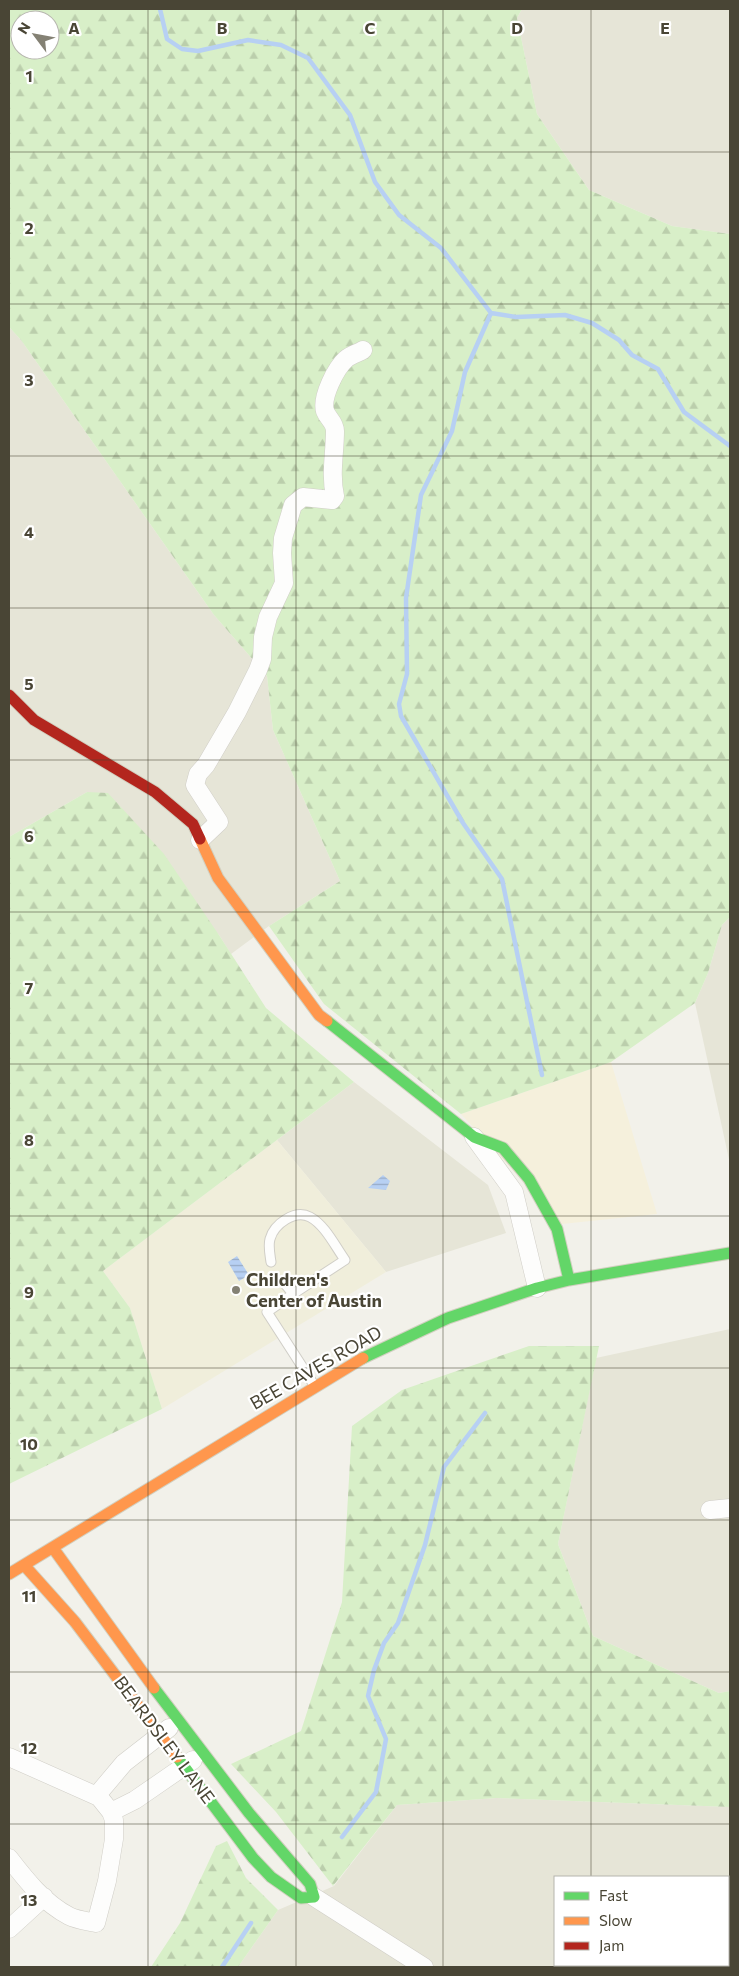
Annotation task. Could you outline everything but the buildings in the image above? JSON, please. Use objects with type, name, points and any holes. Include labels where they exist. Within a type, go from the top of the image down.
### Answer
[{"type":"street","points":[[200,840],[219,822],[195,786],[198,774],[214,752],[262,659],[263,637],[268,617],[284,583],[282,545],[294,505],[302,497],[332,500],[335,496],[332,466],[335,448],[335,425],[326,412],[324,402],[338,367],[347,358],[363,350]]},
{"type":"street","points":[[9,696],[34,720],[155,792],[193,824],[218,878],[319,1015],[474,1137],[514,1192],[537,1288]]},
{"type":"street","points":[[474,1137],[503,1148],[529,1179],[557,1228],[569,1280]]},
{"type":"street","name":"BEE CAVES ROAD","points":[[9,1574],[367,1355],[448,1318],[537,1288],[569,1280],[730,1253]]},
{"type":"street","points":[[710,1510],[730,1508]]},
{"type":"street","name":"BEARDSLEY LANE","points":[[53,1548],[139,1667],[249,1813],[310,1884],[314,1897]]},
{"type":"street","name":"BEARDSLEY LANE","points":[[24,1565],[75,1622],[253,1858],[271,1876],[301,1898],[314,1897],[424,1967]]},
{"type":"street","points":[[97,1795],[124,1763],[160,1734],[180,1721]]},
{"type":"street","points":[[111,1812],[134,1800],[204,1752]]},
{"type":"street","points":[[9,1757],[97,1795],[105,1802],[111,1812],[114,1820],[114,1839],[107,1881],[96,1923],[69,1916],[28,1882],[9,1858]]},
{"type":"street","points":[[9,1929],[44,1897]]},
{"type":"lane","points":[[271,1262],[270,1239],[276,1227],[292,1217],[302,1214],[309,1216],[318,1223],[345,1260],[267,1312],[315,1387]]},
{"type":"lane","points":[[285,1284],[293,1294]]},
{"type":"shaded area","points":[[522,9],[730,9],[730,234],[672,226],[589,190],[537,114],[517,18]]},
{"type":"shaded area","points":[[9,327],[21,340],[214,615],[267,676],[273,730],[340,881],[269,926],[231,954],[219,935],[87,792],[9,837]]},
{"type":"shaded area","points":[[730,917],[730,1164],[695,1003],[708,973],[722,925]]},
{"type":"shaded area","points":[[611,1062],[657,1214],[562,1224],[461,1114]]},
{"type":"shaded area","points":[[354,1082],[488,1185],[506,1233],[386,1272],[277,1140]]},
{"type":"shaded area","name":"Children's Center of Austin","points":[[277,1140],[386,1272],[162,1409],[130,1308],[103,1271]]},
{"type":"shaded area","points":[[730,1329],[730,1691],[719,1693],[593,1636],[558,1544],[596,1358]]},
{"type":"shaded area","points":[[497,1798],[730,1807],[730,1967],[238,1967],[278,1910],[334,1886],[397,1805]]},
{"type":"green space","points":[[9,9],[522,9],[517,18],[537,114],[589,190],[672,226],[730,234],[730,917],[722,925],[708,973],[695,1003],[611,1062],[461,1114],[324,1004],[269,926],[340,881],[273,730],[267,676],[214,615],[21,340],[9,327]]},
{"type":"green space","points":[[87,792],[108,793],[164,854],[266,1008],[354,1082],[103,1271],[130,1308],[162,1409],[9,1484],[9,837]]},
{"type":"green space","points":[[529,1346],[599,1346],[558,1544],[593,1636],[719,1693],[730,1691],[730,1807],[497,1798],[397,1805],[333,1886],[276,1812],[231,1764],[301,1731],[342,1602],[352,1426],[402,1390]]},
{"type":"green space","points":[[227,1841],[246,1878],[278,1910],[238,1967],[151,1967],[180,1923],[216,1846]]},
{"type":"water","points":[[383,1175],[390,1181],[386,1190],[368,1188]]},
{"type":"water","points":[[237,1256],[249,1275],[239,1281],[228,1262]]},
{"type":"waterway","points":[[160,9],[167,39],[182,49],[198,51],[248,40],[281,45],[308,58],[350,115],[375,182],[399,215],[441,248],[491,313],[465,372],[452,431],[421,495],[406,598],[407,674],[399,704],[401,716],[463,823],[502,879],[542,1075]]},
{"type":"waterway","points":[[491,313],[516,317],[565,315],[592,323],[619,340],[632,355],[658,369],[684,412],[730,446]]},
{"type":"waterway","points":[[342,1837],[376,1792],[386,1739],[368,1696],[374,1670],[384,1643],[398,1623],[425,1545],[444,1467],[485,1413]]},
{"type":"waterway","points":[[222,1967],[251,1923]]},
{"type":"traffic: fast","points":[[327,1021],[474,1137],[503,1148],[529,1179],[557,1229],[569,1280]]},
{"type":"traffic: fast","points":[[363,1358],[448,1318],[537,1288],[569,1280],[730,1253]]},
{"type":"traffic: fast","points":[[154,1688],[249,1813],[310,1884],[314,1897],[301,1898],[271,1877],[253,1858],[177,1757]]},
{"type":"traffic: slow","points":[[200,839],[218,878],[319,1015],[327,1021]]},
{"type":"traffic: slow","points":[[9,1574],[363,1358]]},
{"type":"traffic: slow","points":[[53,1548],[154,1688]]},
{"type":"traffic: slow","points":[[24,1565],[75,1622],[177,1757]]},
{"type":"traffic: jam","points":[[9,695],[34,720],[155,792],[193,824],[200,839]]},
{"type":"place","name":"Children's Center of Austin","points":[[236,1290]]}]
